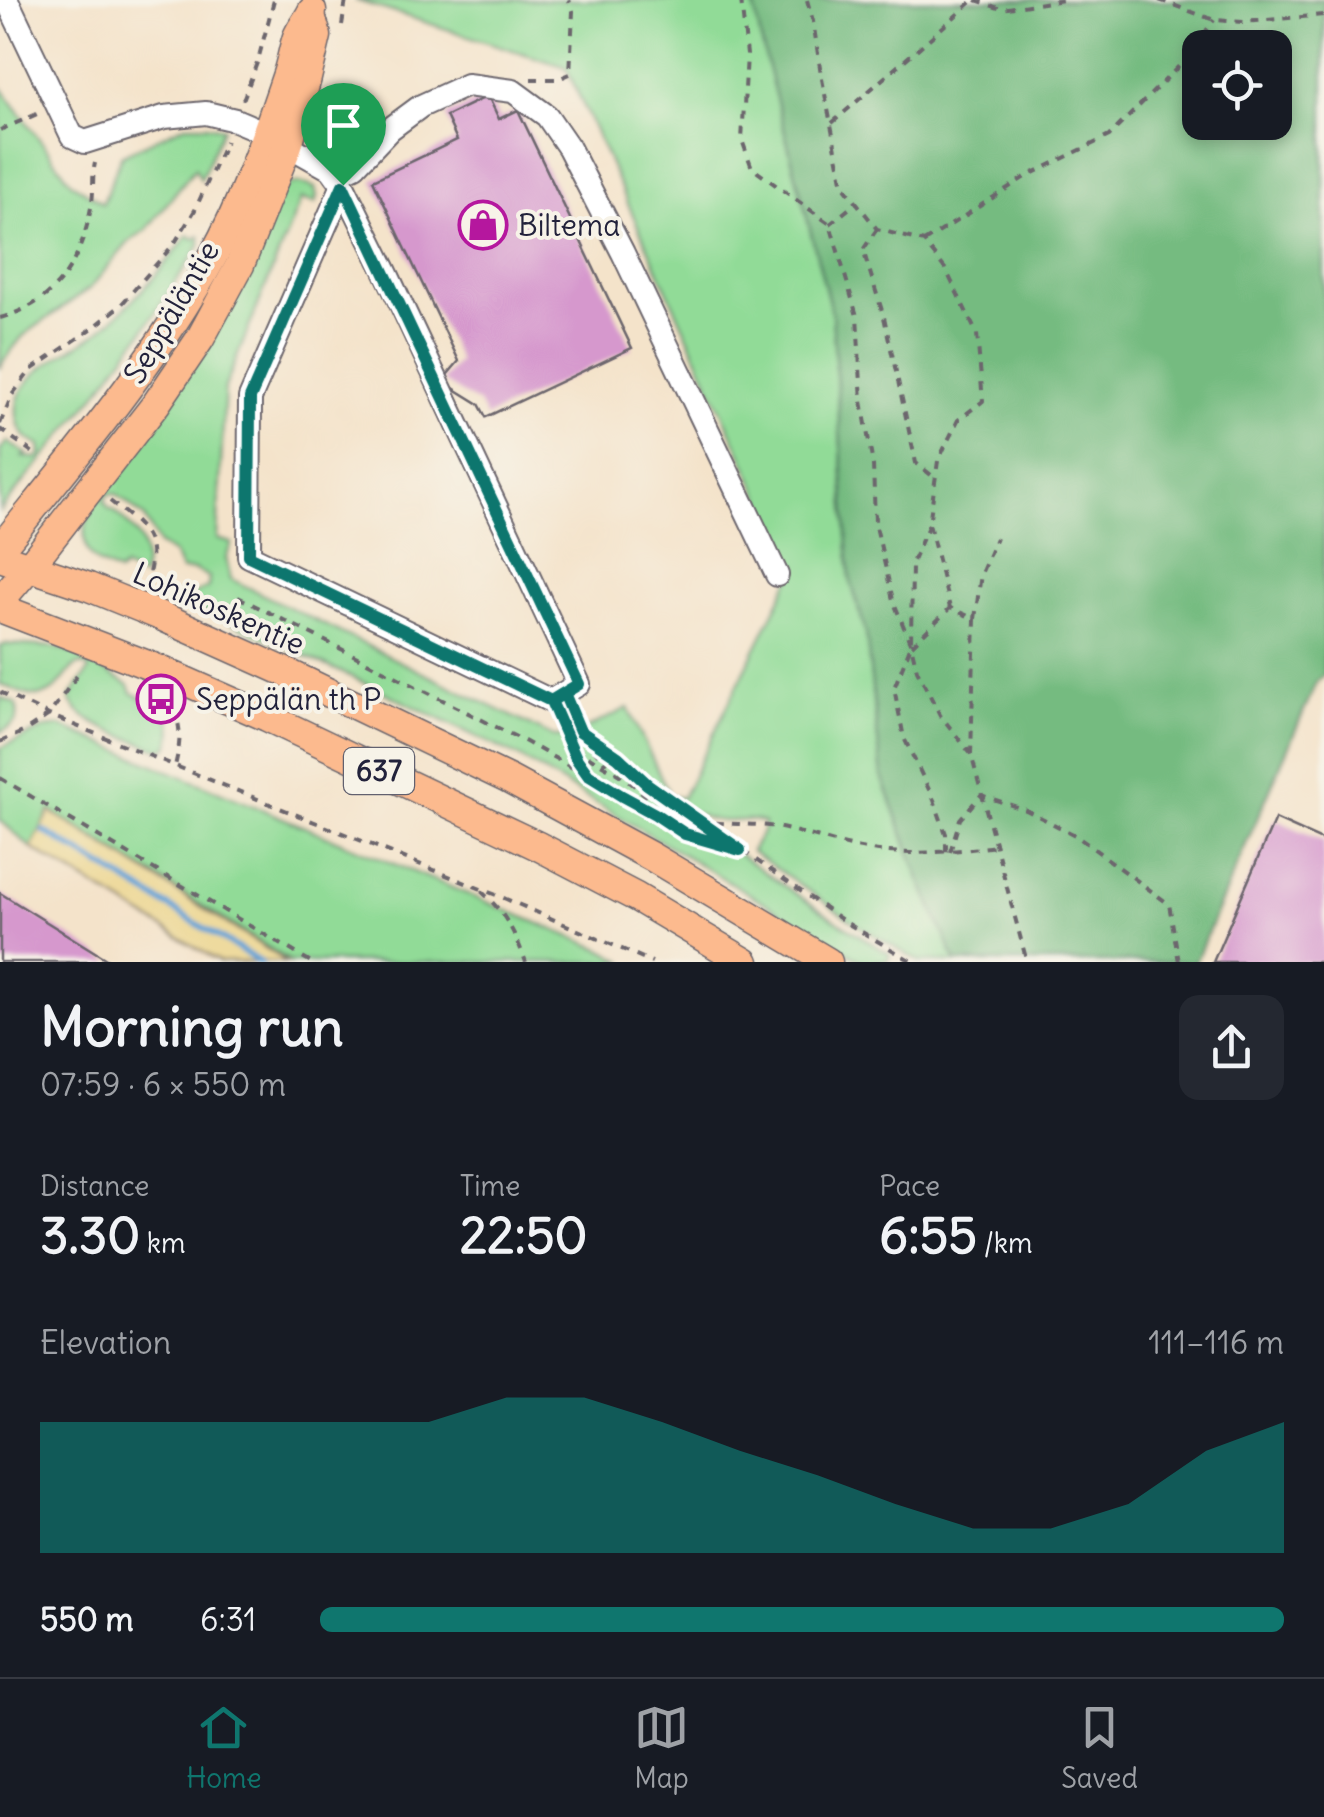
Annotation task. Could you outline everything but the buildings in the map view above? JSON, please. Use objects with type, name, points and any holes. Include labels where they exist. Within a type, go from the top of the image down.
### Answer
[{"type":"main road","name":"Seppäläntie","points":[[0,605],[156,404],[200,339],[240,266],[277,139],[299,32],[313,8]]},
{"type":"main road","name":"Seppäläntie","points":[[0,549],[118,402],[182,310],[277,139]]},
{"type":"main road","name":"Lohikoskentie","points":[[0,557],[163,617],[292,674],[652,856],[828,962]]},
{"type":"main road","name":"637","points":[[0,605],[194,685],[538,846],[636,896],[745,962]]},
{"type":"lane","points":[[7,0],[72,136],[85,142],[164,118],[206,113],[235,120],[332,170],[340,180],[565,693]]},
{"type":"lane","points":[[565,693],[249,556],[250,398],[340,180],[390,129],[420,106],[467,85],[513,91],[547,116],[569,148],[623,254],[777,574]]},
{"type":"path","points":[[39,457],[0,426],[12,395],[31,370],[120,306],[174,244],[196,210],[235,120],[258,60],[274,0]]},
{"type":"path","points":[[513,91],[514,84],[535,77],[558,79],[570,74],[570,0]]},
{"type":"path","points":[[740,0],[747,54],[742,140],[752,168],[830,224],[857,316],[862,401],[874,466],[875,522],[892,600],[940,715],[971,754]]},
{"type":"path","points":[[807,0],[844,185],[878,229],[924,242],[946,270],[977,334],[983,402],[958,420],[938,461],[930,524],[912,563],[911,646],[894,688],[904,738],[934,800],[948,852]]},
{"type":"path","points":[[832,124],[975,0],[1001,10],[1064,0]]},
{"type":"path","points":[[1160,0],[1214,20],[1244,22],[1324,15]]},
{"type":"path","points":[[924,242],[1026,177],[1109,136],[1185,60],[1214,20]]},
{"type":"path","points":[[0,130],[57,104]]},
{"type":"path","points":[[0,318],[48,296],[68,274],[88,224],[92,174],[101,139]]},
{"type":"path","points":[[830,224],[856,203]]},
{"type":"path","points":[[878,229],[863,250],[884,317],[916,463],[936,478]]},
{"type":"path","points":[[110,501],[138,524],[152,549],[144,588]]},
{"type":"path","points":[[930,524],[950,608]]},
{"type":"path","points":[[996,538],[981,574],[975,619],[971,754],[1027,962]]},
{"type":"path","points":[[238,596],[588,775],[685,834],[740,850]]},
{"type":"path","points":[[911,646],[950,608]]},
{"type":"path","points":[[950,608],[975,619]]},
{"type":"path","points":[[0,742],[49,715],[81,670]]},
{"type":"path","points":[[0,692],[652,962]]},
{"type":"path","points":[[565,693],[580,731],[608,768]]},
{"type":"path","points":[[565,693],[569,740],[588,775]]},
{"type":"path","points":[[149,695],[171,705],[178,716],[179,752],[175,766]]},
{"type":"path","points":[[580,731],[696,820],[845,922],[913,962]]},
{"type":"path","points":[[569,740],[589,758],[636,786],[664,814],[720,836]]},
{"type":"path","points":[[0,778],[311,962]]},
{"type":"path","points":[[948,852],[960,819],[981,795]]},
{"type":"path","points":[[981,795],[1026,810],[1075,834],[1169,904],[1179,962]]},
{"type":"path","points":[[696,820],[777,828],[870,850],[948,852],[996,846]]},
{"type":"path","points":[[479,888],[500,908],[526,962]]},
{"type":"green space","points":[[355,0],[753,0],[832,314],[850,578],[866,633],[882,776],[956,962],[920,962],[856,924],[751,851],[764,823],[718,821],[684,808],[680,811],[783,885],[890,954],[888,960],[864,962],[517,756],[175,598],[176,594],[190,596],[208,587],[209,577],[195,570],[181,570],[174,554],[159,545],[144,517],[116,494],[108,494],[104,501],[139,538],[145,556],[142,577],[124,568],[118,573],[98,563],[89,553],[85,533],[100,493],[280,191],[297,184],[315,188],[315,203],[301,199],[225,387],[217,539],[232,543],[226,558],[231,579],[554,737],[569,737],[628,708],[670,796],[682,798],[794,571],[566,67]]},
{"type":"green space","points":[[753,0],[1324,0],[1324,675],[1317,681],[1195,962],[956,962],[882,776],[866,633],[850,578],[832,314]]},
{"type":"green space","points":[[0,86],[72,183],[103,203],[121,156],[185,125],[223,128],[201,179],[195,168],[146,230],[129,242],[90,288],[23,336],[0,369]]},
{"type":"green space","points":[[188,235],[194,239],[200,236],[200,246],[143,331],[0,511],[0,450],[7,442],[27,454],[23,457],[37,458],[41,454],[40,446],[23,434],[17,417],[18,399],[27,383],[44,366],[111,321]]},
{"type":"green space","points":[[0,647],[53,647],[74,653],[129,685],[132,693],[150,701],[148,705],[159,709],[161,706],[168,714],[172,731],[168,747],[153,747],[106,729],[75,708],[70,699],[89,668],[82,665],[71,670],[48,694],[24,694],[0,684]]},
{"type":"green space","points":[[0,697],[16,704],[18,715],[13,725],[0,732]]},
{"type":"green space","points":[[60,726],[625,962],[291,962],[51,811],[31,848],[0,820],[0,748]]},
{"type":"sand","points":[[50,811],[287,962],[220,962],[31,848]]},
{"type":"waterway","points":[[44,831],[260,962]]},
{"type":"place","name":"Biltema","points":[[483,225]]},
{"type":"place","name":"Seppälän th P","points":[[161,699]]},
{"type":"route","points":[[343,185],[250,398],[249,556],[551,701],[564,693],[580,731],[740,850],[685,834],[588,775],[576,758],[551,701],[564,693],[579,684],[343,185]]}]
